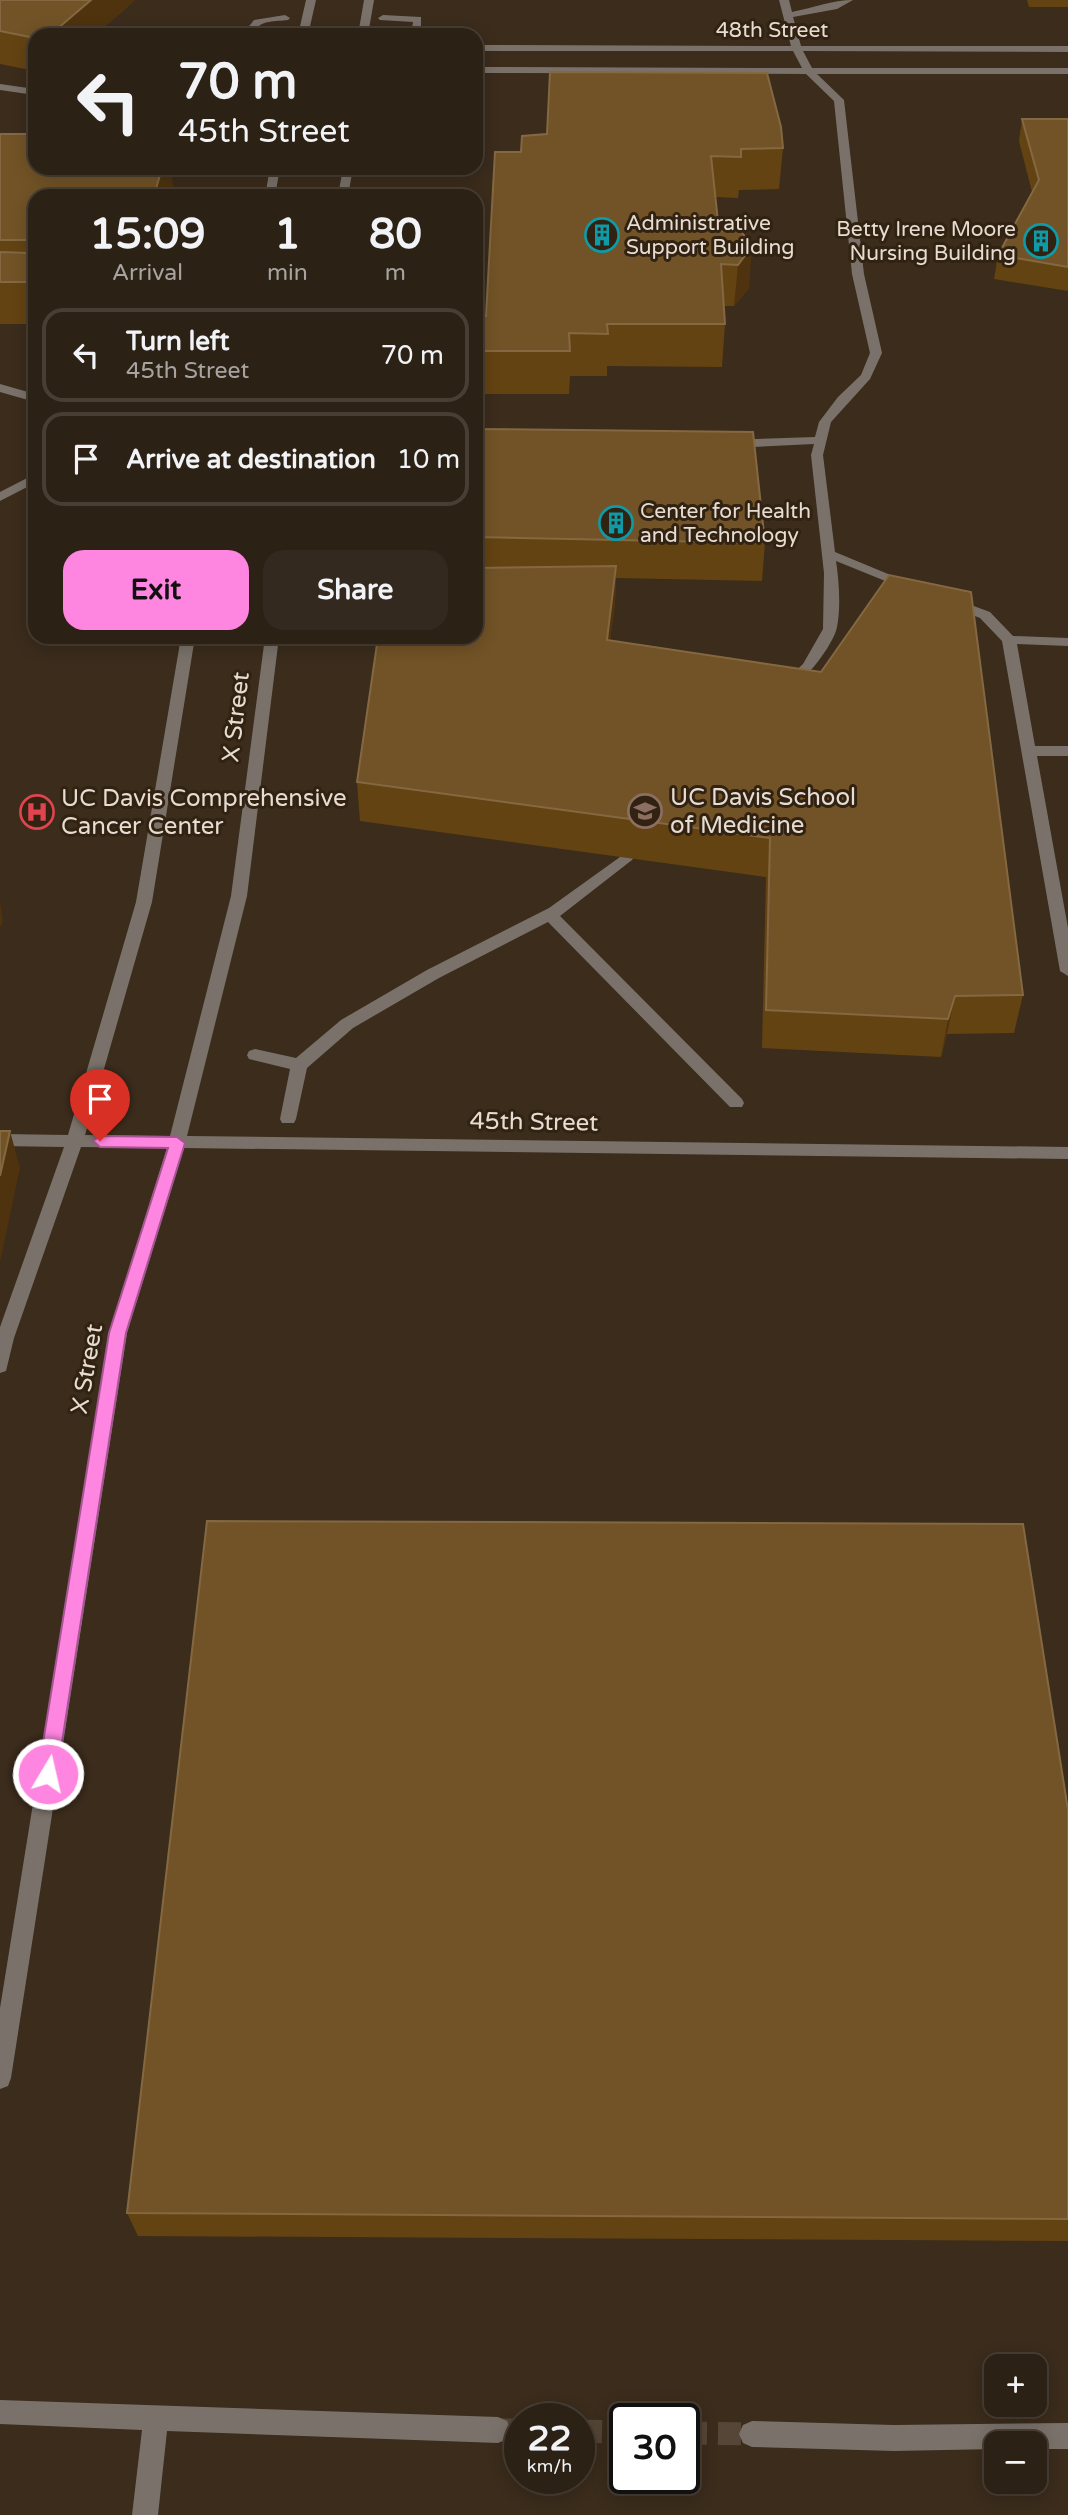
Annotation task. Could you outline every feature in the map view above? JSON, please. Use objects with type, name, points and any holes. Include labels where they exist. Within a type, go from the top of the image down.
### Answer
[{"type":"street","points":[[305,28],[311,0]]},
{"type":"street","points":[[779,694],[808,666],[830,629],[828,554],[817,455],[825,422],[866,376],[876,353],[858,274],[839,100],[809,71],[797,50],[783,0]]},
{"type":"street","points":[[786,16],[834,6],[848,0]]},
{"type":"street","points":[[365,28],[371,4]]},
{"type":"street","points":[[251,28],[254,23],[264,19],[285,18]]},
{"type":"street","points":[[383,18],[418,19],[417,28]]},
{"type":"street","name":"48th Street","points":[[483,48],[1068,49]]},
{"type":"street","name":"48th Street","points":[[483,70],[1068,71]]},
{"type":"street","points":[[0,87],[28,91]]},
{"type":"street","points":[[0,388],[28,396]]},
{"type":"street","points":[[711,444],[821,440]]},
{"type":"street","points":[[0,497],[28,482]]},
{"type":"street","points":[[828,554],[985,615],[1009,640],[1031,751],[1068,971]]},
{"type":"street","points":[[1009,640],[1068,642]]},
{"type":"street","points":[[0,1366],[5,1338],[75,1141],[144,902],[187,644]]},
{"type":"street","name":"X Street","points":[[0,2078],[118,1333],[177,1143],[239,896],[271,644]]},
{"type":"street","points":[[1031,751],[1068,751]]},
{"type":"street","points":[[288,1119],[299,1065],[347,1024],[433,974],[549,914],[628,857]]},
{"type":"street","points":[[549,914],[736,1103]]},
{"type":"street","points":[[255,1055],[299,1065]]},
{"type":"street","name":"45th Street","points":[[0,1140],[1068,1153]]},
{"type":"street","points":[[0,2412],[498,2430]]},
{"type":"street","points":[[145,2515],[156,2417]]},
{"type":"street","points":[[752,2434],[894,2438],[1068,2436]]},
{"type":"building","points":[[0,0],[91,0],[58,28],[28,28],[28,37],[0,31]]},
{"type":"building","name":"Administrative Support Building","points":[[550,72],[767,73],[781,127],[783,148],[741,149],[741,157],[711,156],[719,231],[740,230],[752,246],[738,265],[721,264],[725,324],[607,324],[608,334],[569,333],[570,351],[483,351],[495,152],[521,152],[522,136],[547,134]]},
{"type":"building","name":"Betty Irene Moore Nursing Building","points":[[1022,119],[1068,119],[1068,267],[998,255],[1039,180]]},
{"type":"building","points":[[0,134],[28,134],[28,175],[160,175],[156,189],[28,189],[28,240],[0,240]]},
{"type":"building","points":[[0,252],[28,253],[28,282],[0,282]]},
{"type":"building","name":"Center for Health and Technology","points":[[483,429],[753,432],[765,543],[483,537]]},
{"type":"building","name":"UC Davis School of Medicine","points":[[616,566],[607,640],[821,672],[889,575],[971,592],[1023,995],[955,996],[948,1019],[766,1010],[770,838],[357,782],[377,644],[483,644],[483,568]]},
{"type":"building","points":[[0,1131],[10,1131],[0,1176]]},
{"type":"building","points":[[207,1521],[1023,1524],[1068,1810],[1068,2219],[127,2213]]},
{"type":"tunnel","points":[[498,2430],[504,2430]]},
{"type":"tunnel","points":[[595,2431],[609,2432]]},
{"type":"tunnel","points":[[700,2433],[752,2434]]},
{"type":"place","name":"Administrative Support Building","points":[[602,235]]},
{"type":"place","name":"Betty Irene Moore Nursing Building","points":[[1041,241]]},
{"type":"place","name":"Center for Health and Technology","points":[[616,523]]},
{"type":"place","name":"UC Davis School of Medicine","points":[[645,811]]},
{"type":"place","name":"UC Davis Comprehensive Cancer Center","points":[[37,812]]},
{"type":"route","points":[[48,1774],[118,1333],[177,1143],[100,1141]]}]
